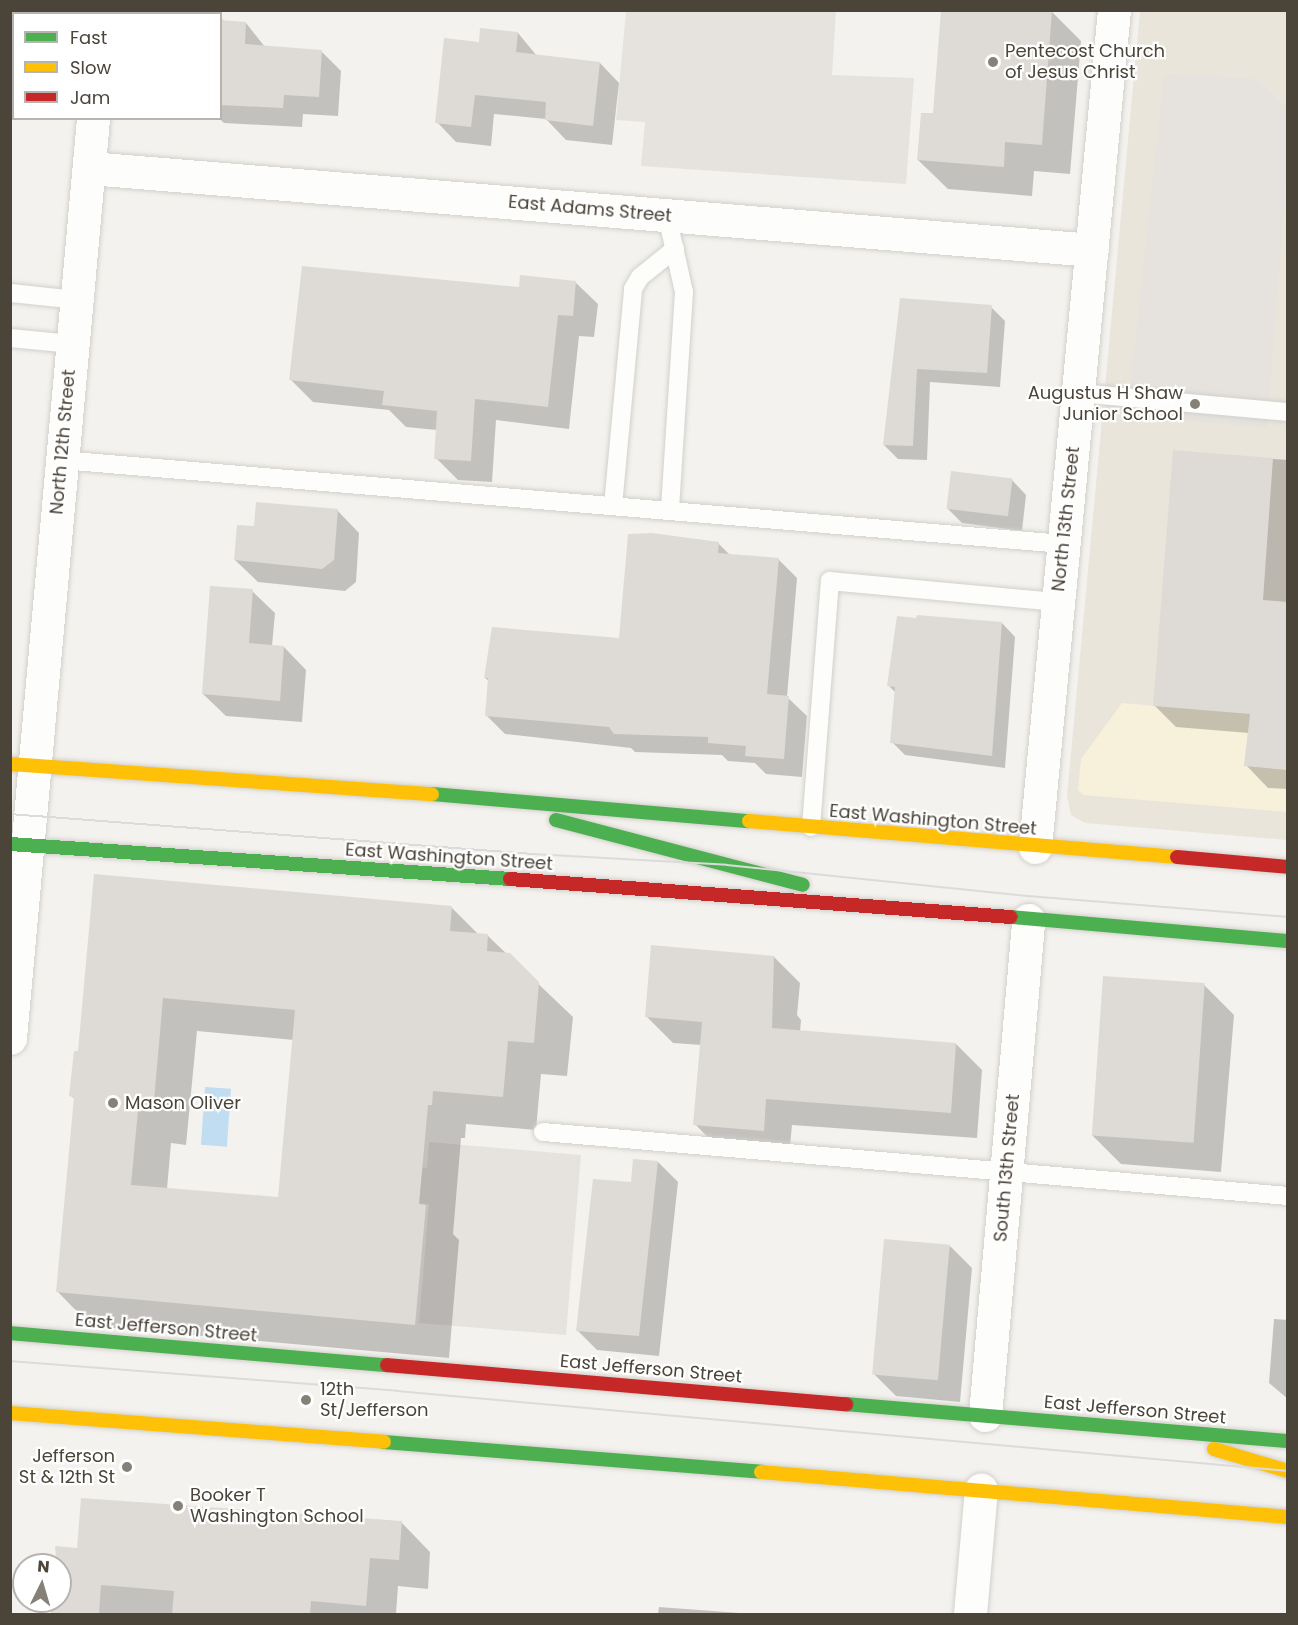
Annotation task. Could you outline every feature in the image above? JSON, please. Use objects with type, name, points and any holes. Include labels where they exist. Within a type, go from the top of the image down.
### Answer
[{"type":"main road","name":"East Washington Street","points":[[23,765],[468,797],[1287,867]]},
{"type":"main road","name":"East Washington Street","points":[[468,797],[886,906]]},
{"type":"main road","name":"East Washington Street","points":[[20,845],[886,906],[1287,941]]},
{"type":"main road","name":"East Jefferson Street","points":[[10,1332],[1287,1442]]},
{"type":"main road","points":[[10,1413],[981,1489],[1287,1517]]},
{"type":"main road","points":[[1149,1429],[1287,1471]]},
{"type":"street","name":"North 13th Street","points":[[1035,847],[1114,10]]},
{"type":"street","name":"North 12th Street","points":[[10,1038],[23,765],[61,460],[93,120]]},
{"type":"street","name":"East Adams Street","points":[[89,168],[1092,250]]},
{"type":"street","name":"South 13th Street","points":[[985,1415],[1028,920]]},
{"type":"street","points":[[970,1614],[981,1489]]},
{"type":"lane","points":[[667,216],[684,292],[670,511]]},
{"type":"lane","points":[[613,506],[633,289],[640,277],[675,249]]},
{"type":"lane","points":[[11,293],[76,300]]},
{"type":"lane","points":[[10,338],[72,344]]},
{"type":"lane","points":[[1078,393],[1287,412]]},
{"type":"lane","points":[[61,460],[1063,544]]},
{"type":"lane","points":[[811,827],[830,580],[1058,602]]},
{"type":"lane","points":[[543,1132],[1287,1196]]},
{"type":"shaded area","points":[[626,11],[836,11],[832,75],[914,78],[906,184],[641,166],[645,122],[616,120]]},
{"type":"shaded area","name":"Augustus H Shaw Junior School","points":[[1140,11],[1287,12],[1287,840],[1085,823],[1071,815],[1067,796]]},
{"type":"shaded area","points":[[1164,74],[1256,79],[1288,108],[1287,168],[1267,428],[1127,416]]},
{"type":"shaded area","points":[[429,1142],[581,1155],[566,1335],[419,1323],[429,1204],[408,1202],[399,1166],[427,1168]]},
{"type":"sand","points":[[1122,703],[1250,714],[1244,766],[1287,770],[1287,812],[1083,795],[1078,790],[1081,759]]},
{"type":"water","points":[[205,1087],[231,1089],[227,1147],[201,1145]]},
{"type":"building","name":"Pentecost Church of Jesus Christ","points":[[941,10],[1052,10],[1042,145],[1005,142],[1004,167],[917,160],[921,113],[933,113]]},
{"type":"building","points":[[222,20],[246,22],[245,44],[322,50],[319,97],[284,95],[283,108],[222,105]]},
{"type":"building","points":[[480,28],[518,32],[516,52],[600,62],[593,126],[545,120],[546,102],[475,95],[471,127],[435,123],[444,38],[479,42]]},
{"type":"building","points":[[302,266],[519,287],[520,275],[576,281],[573,316],[558,315],[548,407],[475,399],[471,461],[434,459],[437,411],[382,405],[384,391],[289,380]]},
{"type":"building","points":[[900,298],[992,305],[987,373],[917,369],[913,446],[883,445]]},
{"type":"building","points":[[1173,450],[1273,458],[1263,600],[1287,602],[1287,770],[1244,766],[1250,714],[1153,706]]},
{"type":"building","points":[[951,471],[1013,479],[1008,516],[946,509]]},
{"type":"building","points":[[256,502],[338,509],[334,560],[322,569],[234,560],[237,525],[254,526]]},
{"type":"building","points":[[652,533],[719,542],[718,553],[779,558],[767,694],[789,696],[784,759],[745,756],[746,746],[708,743],[708,737],[614,734],[609,727],[485,716],[488,678],[484,678],[492,627],[619,638],[628,534]]},
{"type":"building","points":[[210,586],[253,589],[249,643],[284,646],[280,701],[202,694]]},
{"type":"building","points":[[917,615],[1002,622],[992,756],[890,743],[895,687],[887,686],[897,616],[916,618]]},
{"type":"building","name":"Mason Oliver","points":[[94,874],[452,906],[450,931],[488,934],[487,951],[510,953],[539,982],[534,1043],[508,1041],[503,1097],[433,1091],[432,1105],[428,1105],[419,1204],[426,1205],[415,1325],[56,1292],[74,1097],[69,1096],[74,1051],[78,1051]],"holes":[[[163,998],[295,1010],[278,1197],[131,1185],[138,1110],[153,1112]]]},
{"type":"building","points":[[651,945],[774,956],[772,1028],[956,1043],[951,1113],[766,1099],[764,1131],[693,1125],[702,1022],[645,1017]]},
{"type":"building","points":[[1103,976],[1205,983],[1194,1143],[1092,1136]]},
{"type":"building","points":[[633,1159],[658,1161],[639,1336],[576,1331],[593,1179],[631,1182]]},
{"type":"building","points":[[884,1239],[950,1245],[938,1380],[872,1374]]},
{"type":"building","points":[[81,1498],[402,1521],[399,1560],[370,1558],[366,1606],[311,1601],[310,1614],[172,1614],[174,1591],[101,1585],[99,1614],[51,1614],[72,1613],[72,1553],[56,1553],[55,1546],[77,1548]]},
{"type":"tram line","points":[[10,814],[533,854],[727,865],[1029,896],[1288,917]]},
{"type":"tram line","points":[[10,1361],[397,1391],[1288,1471]]},
{"type":"traffic: fast","points":[[432,794],[749,821]]},
{"type":"traffic: fast","points":[[556,820],[803,885]]},
{"type":"traffic: fast","points":[[10,844],[510,879]]},
{"type":"traffic: fast","points":[[1011,917],[1288,941]]},
{"type":"traffic: fast","points":[[10,1333],[387,1365]]},
{"type":"traffic: fast","points":[[846,1404],[1288,1441]]},
{"type":"traffic: fast","points":[[384,1442],[761,1472]]},
{"type":"traffic: slow","points":[[10,764],[432,794]]},
{"type":"traffic: slow","points":[[749,821],[1177,857]]},
{"type":"traffic: slow","points":[[10,1413],[384,1442]]},
{"type":"traffic: slow","points":[[1214,1449],[1288,1471]]},
{"type":"traffic: slow","points":[[761,1472],[1288,1517]]},
{"type":"traffic: jam","points":[[1177,857],[1288,867]]},
{"type":"traffic: jam","points":[[510,879],[1011,917]]},
{"type":"traffic: jam","points":[[387,1365],[846,1404]]},
{"type":"place","name":"Pentecost Church of Jesus Christ","points":[[993,62]]},
{"type":"place","name":"Augustus H Shaw Junior School","points":[[1195,404]]},
{"type":"place","name":"Mason Oliver","points":[[113,1103]]},
{"type":"place","name":"12th St/Jefferson","points":[[306,1400]]},
{"type":"place","name":"Jefferson St & 12th St","points":[[127,1467]]},
{"type":"place","name":"Booker T Washington School","points":[[178,1506]]}]
